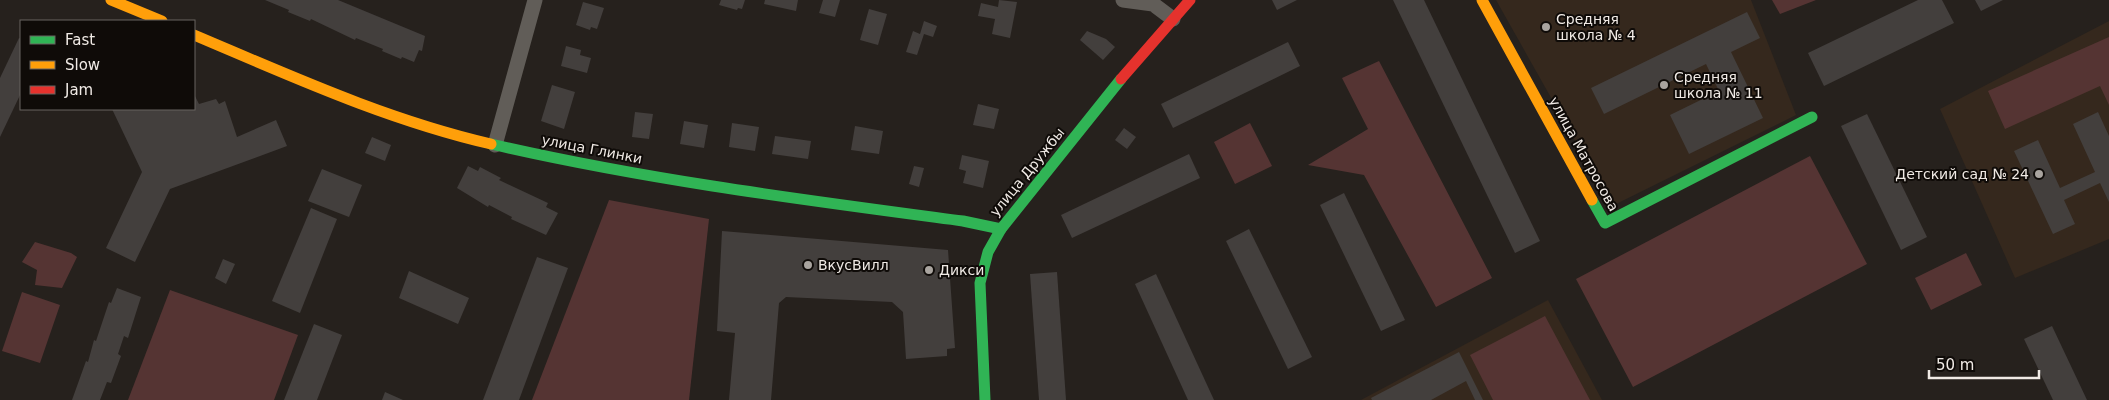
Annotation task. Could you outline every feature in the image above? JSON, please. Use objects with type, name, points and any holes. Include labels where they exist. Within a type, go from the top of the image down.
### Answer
[{"type":"street","points":[[111,0],[160,20]]},
{"type":"street","points":[[495,146],[535,0]]},
{"type":"street","points":[[1123,0],[1153,4],[1173,19]]},
{"type":"street","name":"улица Дружбы","points":[[985,400],[980,283],[988,252],[1001,229],[1104,99],[1190,0]]},
{"type":"street","name":"улица Матросова","points":[[1482,0],[1605,223],[1812,117]]},
{"type":"street","name":"улица Глинки","points":[[195,35],[341,96],[418,124],[495,146],[721,188],[963,221],[1001,229]]},
{"type":"shaded area","name":"Средняя школа № 11","points":[[1496,0],[1751,0],[1796,115],[1612,206]]},
{"type":"shaded area","points":[[1772,0],[1816,0],[1780,14]]},
{"type":"shaded area","name":"Детский сад № 24","points":[[2109,21],[2109,239],[2015,278],[1940,109]]},
{"type":"shaded area","points":[[2109,37],[2109,105],[2100,86],[2005,129],[1988,91]]},
{"type":"shaded area","points":[[1379,61],[1492,278],[1436,307],[1364,175],[1308,165],[1368,129],[1342,78]]},
{"type":"shaded area","points":[[1250,123],[1272,166],[1235,184],[1214,142]]},
{"type":"shaded area","points":[[1810,156],[1867,264],[1633,387],[1576,279]]},
{"type":"shaded area","points":[[609,200],[709,219],[689,400],[532,400]]},
{"type":"shaded area","points":[[35,242],[71,253],[77,257],[62,288],[35,285],[37,270],[22,262]]},
{"type":"shaded area","points":[[1966,253],[1982,285],[1931,310],[1915,278]]},
{"type":"shaded area","points":[[170,290],[298,335],[274,400],[128,400]]},
{"type":"shaded area","points":[[22,292],[60,305],[40,363],[2,351]]},
{"type":"shaded area","points":[[1548,300],[1602,400],[1361,400]]},
{"type":"shaded area","points":[[1545,316],[1590,400],[1493,400],[1470,355]]},
{"type":"building","points":[[265,0],[338,0],[425,36],[422,51],[419,50],[414,62],[402,57],[401,59],[382,51],[383,49],[356,38],[355,40],[311,19],[310,21],[288,12],[289,10]]},
{"type":"building","points":[[721,0],[745,0],[742,9],[738,8],[737,10],[719,5]]},
{"type":"building","points":[[765,0],[798,0],[796,11],[764,4]]},
{"type":"building","points":[[823,0],[840,0],[835,17],[819,13]]},
{"type":"building","points":[[999,0],[1017,2],[1010,38],[992,34],[995,19],[978,16],[981,3],[998,7]]},
{"type":"building","points":[[1272,0],[1297,0],[1277,10]]},
{"type":"building","points":[[1393,0],[1424,0],[1540,241],[1515,253]]},
{"type":"building","points":[[1918,0],[1942,0],[1954,23],[1824,86],[1808,53]]},
{"type":"building","points":[[1975,0],[2003,0],[1981,11]]},
{"type":"building","points":[[583,2],[604,8],[597,29],[591,27],[590,30],[576,25]]},
{"type":"building","points":[[869,9],[887,14],[878,45],[860,40]]},
{"type":"building","points":[[1747,12],[1760,38],[1731,52],[1763,118],[1689,154],[1670,115],[1719,91],[1706,64],[1604,114],[1591,88]]},
{"type":"building","points":[[924,21],[937,26],[933,37],[924,34],[917,55],[906,52],[913,31],[920,34]]},
{"type":"building","points":[[1087,31],[1106,39],[1115,47],[1103,60],[1080,40]]},
{"type":"building","points":[[19,38],[20,95],[0,137],[0,78]]},
{"type":"building","points":[[1288,42],[1300,66],[1173,128],[1161,104]]},
{"type":"building","points":[[566,46],[581,50],[580,55],[591,58],[587,73],[561,66]]},
{"type":"building","points":[[552,85],[575,92],[564,129],[541,121]]},
{"type":"building","points":[[195,96],[199,104],[216,99],[219,104],[225,101],[237,137],[276,120],[287,146],[170,189],[135,262],[106,248],[142,172],[112,110],[195,110]]},
{"type":"building","points":[[978,104],[999,109],[994,129],[973,125]]},
{"type":"building","points":[[635,112],[653,114],[649,139],[632,137]]},
{"type":"building","points":[[2098,112],[2109,136],[2109,202],[2100,183],[2064,200],[2075,224],[2053,234],[2014,151],[2038,140],[2060,188],[2095,172],[2073,124]]},
{"type":"building","points":[[1867,114],[1927,237],[1901,250],[1841,126]]},
{"type":"building","points":[[684,121],[708,125],[704,148],[680,144]]},
{"type":"building","points":[[732,123],[759,127],[755,151],[729,147]]},
{"type":"building","points":[[855,126],[883,131],[879,154],[851,150]]},
{"type":"building","points":[[1124,128],[1136,137],[1127,149],[1115,140]]},
{"type":"building","points":[[775,136],[811,141],[808,159],[772,154]]},
{"type":"building","points":[[372,137],[391,145],[385,161],[365,153]]},
{"type":"building","points":[[1189,154],[1200,178],[1072,238],[1061,215]]},
{"type":"building","points":[[962,155],[989,161],[983,188],[963,183],[966,171],[959,169]]},
{"type":"building","points":[[468,166],[478,171],[480,167],[501,178],[499,180],[548,203],[546,207],[558,213],[546,235],[511,219],[512,217],[489,205],[488,207],[457,188]]},
{"type":"building","points":[[914,166],[924,168],[919,187],[909,184]]},
{"type":"building","points":[[322,169],[362,185],[349,217],[308,201]]},
{"type":"building","points":[[1344,193],[1405,320],[1381,331],[1320,205]]},
{"type":"building","points":[[311,208],[337,219],[300,313],[272,301]]},
{"type":"building","points":[[1249,229],[1312,357],[1288,369],[1226,241]]},
{"type":"building","points":[[722,231],[948,250],[955,348],[947,349],[947,356],[906,359],[903,312],[892,302],[786,297],[779,303],[771,400],[729,400],[735,333],[717,331]]},
{"type":"building","points":[[537,257],[568,268],[519,400],[483,400]]},
{"type":"building","points":[[223,259],[235,264],[226,284],[215,278]]},
{"type":"building","points":[[409,271],[469,298],[458,324],[399,298]]},
{"type":"building","points":[[1057,272],[1066,400],[1039,400],[1030,274]]},
{"type":"building","points":[[1156,274],[1214,400],[1188,400],[1135,284]]},
{"type":"building","points":[[117,288],[141,297],[128,338],[124,336],[118,354],[121,356],[111,383],[107,382],[100,400],[72,400],[86,361],[88,362],[94,340],[96,341],[109,302],[111,303]]},
{"type":"building","points":[[314,324],[342,335],[317,400],[284,400]]},
{"type":"building","points":[[2052,326],[2087,400],[2053,400],[2024,339]]},
{"type":"building","points":[[1459,352],[1483,400],[1475,400],[1466,381],[1431,400],[1372,400],[1371,398]]},
{"type":"building","points":[[385,392],[403,400],[382,400]]},
{"type":"traffic: fast","points":[[985,400],[980,283],[988,252],[1001,229],[1121,79]]},
{"type":"traffic: fast","points":[[1592,200],[1605,223],[1812,117]]},
{"type":"traffic: fast","points":[[491,144],[667,179],[963,221],[1001,229]]},
{"type":"traffic: slow","points":[[111,0],[160,20]]},
{"type":"traffic: slow","points":[[1482,0],[1592,200]]},
{"type":"traffic: slow","points":[[195,35],[377,110],[414,123],[491,144]]},
{"type":"traffic: jam","points":[[1121,79],[1190,0]]},
{"type":"place","name":"Средняя школа № 4","points":[[1546,27]]},
{"type":"place","name":"Средняя школа № 11","points":[[1664,85]]},
{"type":"place","name":"Детский сад № 24","points":[[2039,174]]},
{"type":"place","name":"ВкусВилл","points":[[808,265]]},
{"type":"place","name":"Дикси","points":[[929,270]]}]
